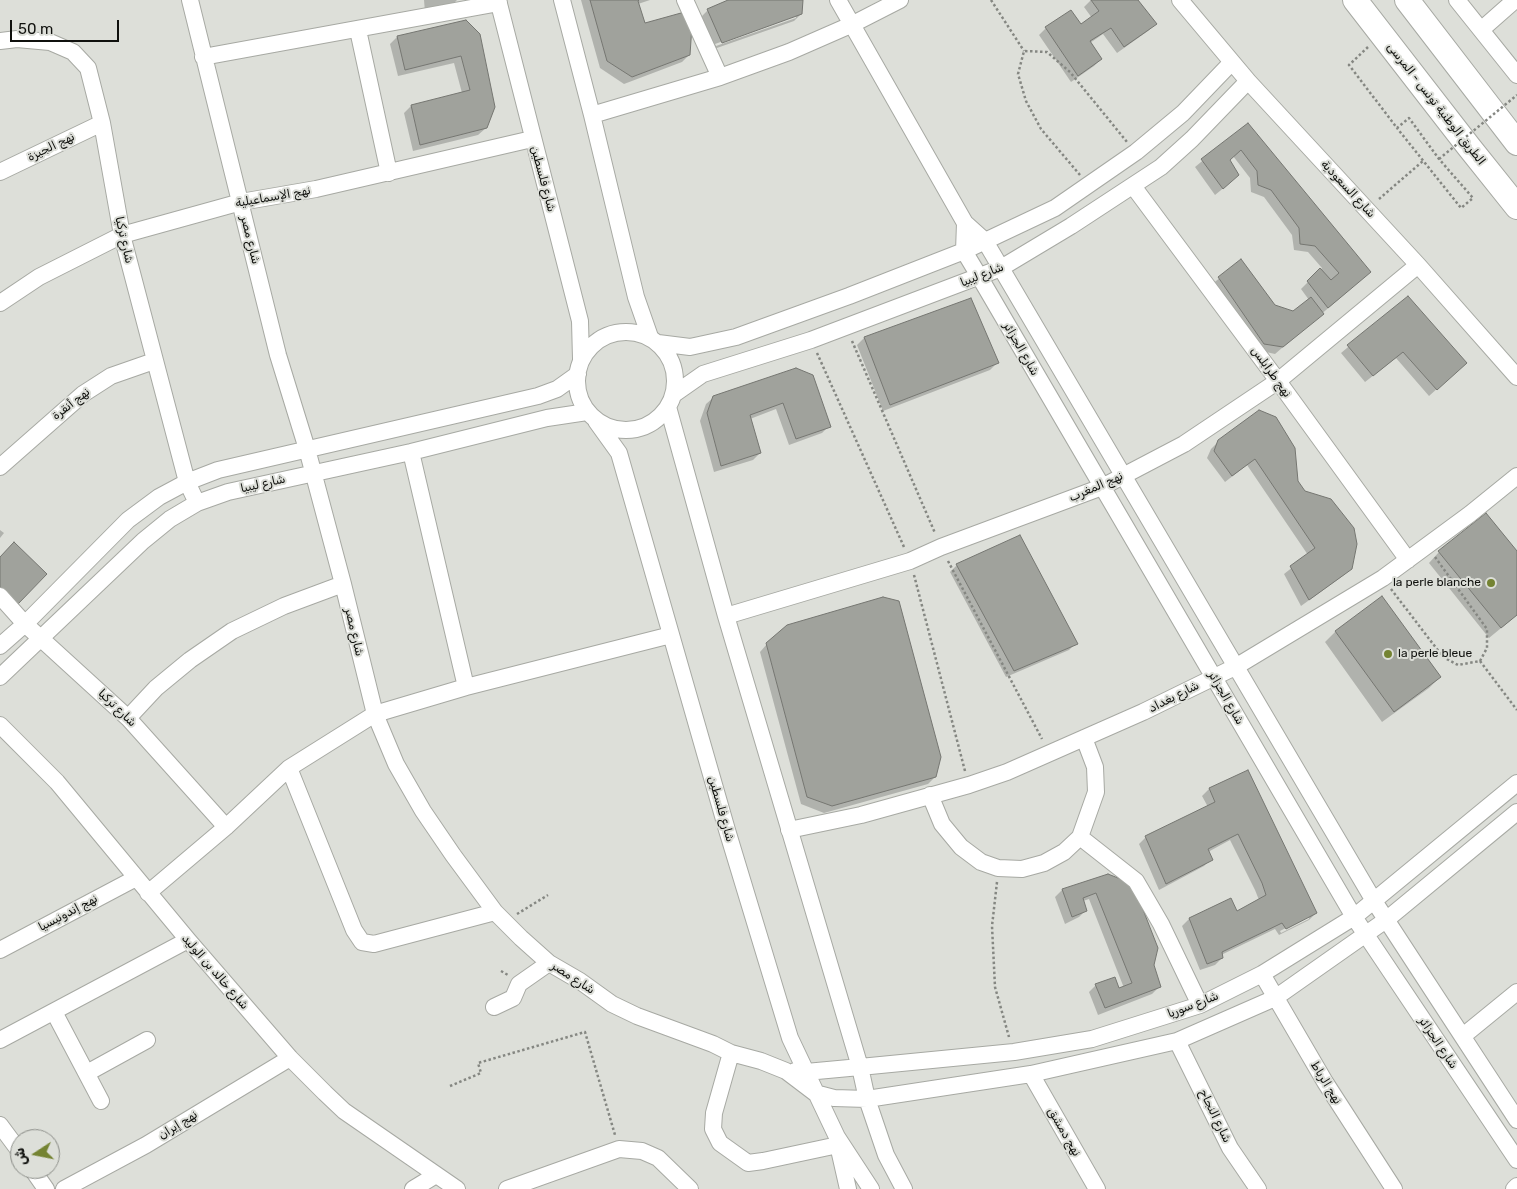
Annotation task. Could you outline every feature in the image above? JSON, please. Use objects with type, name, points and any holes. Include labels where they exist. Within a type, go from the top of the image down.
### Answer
[{"type":"highway","name":"الطريق الوطنية تونس - المرسى","points":[[1355,0],[1517,207]]},
{"type":"highway","points":[[1407,0],[1517,143]]},
{"type":"street","name":"شارع مصر","points":[[190,0],[278,355],[307,449],[375,714],[396,764],[423,811],[452,855],[500,917],[549,963],[580,981],[612,1004],[637,1016],[713,1044],[731,1053],[786,1070],[806,1072]]},
{"type":"street","points":[[562,0],[636,297],[654,340],[667,354],[673,367],[675,381],[670,401],[657,419],[643,427],[627,430],[611,428],[592,416],[580,400],[576,386],[579,367],[588,348],[598,339],[611,333],[637,332],[654,340],[690,347],[736,337],[849,296],[985,242],[1055,208],[1136,152],[1184,113],[1232,62]]},
{"type":"street","points":[[685,0],[720,77]]},
{"type":"street","name":"شارع الجزائر","points":[[838,0],[965,223],[985,242],[1001,268],[1374,901],[1517,1120]]},
{"type":"street","points":[[592,115],[720,77],[789,52],[853,24],[900,0]]},
{"type":"street","name":"شارع السعودية","points":[[1180,0],[1248,81],[1418,265],[1517,377]]},
{"type":"street","points":[[1458,0],[1515,70]]},
{"type":"street","points":[[1481,30],[1515,0]]},
{"type":"street","points":[[203,58],[358,30],[499,1]]},
{"type":"street","name":"شارع فلسطين","points":[[499,1],[532,139],[580,321],[579,367]]},
{"type":"street","points":[[358,30],[389,173]]},
{"type":"street","name":"شارع تركيا","points":[[0,41],[17,39],[50,42],[72,52],[88,68],[102,123],[122,235],[187,482],[197,503]]},
{"type":"street","name":"شارع ليبيا","points":[[670,401],[703,374],[811,340],[1001,268],[1071,226],[1161,167],[1192,139],[1248,81]]},
{"type":"street","name":"نهج الجيزة","points":[[0,172],[102,123]]},
{"type":"street","name":"نهج الإسماعيلية","points":[[0,303],[39,277],[122,235],[241,202],[316,189],[532,139]]},
{"type":"street","name":"نهج طرابلس","points":[[1133,186],[1408,560]]},
{"type":"street","points":[[964,251],[965,223]]},
{"type":"street","name":"شارع الجزائر","points":[[964,251],[1354,917],[1517,1160]]},
{"type":"street","name":"نهج المغرب","points":[[726,616],[910,561],[941,547],[1102,487],[1184,444],[1278,381],[1418,265]]},
{"type":"street","name":"نهج أنقرة","points":[[0,467],[83,394],[111,376],[154,361]]},
{"type":"street","name":"شارع ليبيا","points":[[0,646],[25,624],[128,520],[159,497],[187,482],[218,470],[538,396],[556,389],[579,367]]},
{"type":"street","points":[[670,401],[726,616],[860,1067],[867,1099],[886,1155],[904,1189]]},
{"type":"street","name":"شارع فلسطين","points":[[592,416],[619,453],[784,1024],[837,1141],[871,1189]]},
{"type":"street","name":"شارع ليبيا","points":[[0,677],[143,541],[170,519],[197,503],[228,492],[411,452],[547,418],[592,416]]},
{"type":"street","points":[[411,452],[466,687]]},
{"type":"street","name":"شارع بغداد","points":[[789,830],[860,815],[1007,772],[1143,712],[1237,666],[1383,578],[1470,514],[1517,476]]},
{"type":"street","points":[[128,718],[156,688],[190,660],[232,632],[284,606],[343,584]]},
{"type":"street","name":"شارع تركيا","points":[[0,596],[25,624],[128,718],[226,827]]},
{"type":"street","points":[[148,893],[226,827],[288,768],[375,714],[466,687],[671,636]]},
{"type":"street","name":"شارع خالد بن الوليد","points":[[0,725],[57,782],[148,893],[290,1058],[344,1111],[457,1189]]},
{"type":"street","points":[[930,796],[942,824],[961,847],[981,862],[998,868],[1022,869],[1044,863],[1064,852],[1080,837],[1096,792],[1095,767],[1084,738]]},
{"type":"street","points":[[288,768],[354,930],[362,942],[374,944],[500,917]]},
{"type":"street","name":"شارع سوريا","points":[[806,1072],[1014,1052],[1092,1039],[1200,1005],[1262,974],[1354,917],[1517,783]]},
{"type":"street","name":"شارع سوريا","points":[[815,1092],[834,1098],[867,1099],[1031,1074],[1177,1041],[1275,998],[1386,920],[1517,812]]},
{"type":"street","points":[[1080,837],[1136,881],[1160,924],[1200,1005]]},
{"type":"street","name":"نهج إندونيسيا","points":[[0,950],[136,878]]},
{"type":"street","points":[[0,1040],[188,940]]},
{"type":"street","points":[[494,1007],[513,998],[519,984],[549,963]]},
{"type":"street","name":"نهج الرباط","points":[[1262,974],[1325,1082],[1394,1189]]},
{"type":"street","points":[[1463,1036],[1517,992]]},
{"type":"street","points":[[54,1012],[101,1100]]},
{"type":"street","points":[[87,1073],[147,1040]]},
{"type":"street","name":"شارع النجاح","points":[[1177,1041],[1230,1148],[1258,1189]]},
{"type":"street","points":[[731,1053],[714,1113],[714,1129],[720,1143],[748,1163],[755,1163],[837,1141],[848,1189]]},
{"type":"street","points":[[992,1054],[995,1080]]},
{"type":"street","name":"نهج إيران","points":[[64,1189],[146,1145],[290,1058]]},
{"type":"street","name":"شارع مصر","points":[[786,1070],[815,1092]]},
{"type":"street","name":"نهج دمشق","points":[[1031,1074],[1097,1189]]},
{"type":"street","points":[[0,1125],[10,1138]]},
{"type":"street","points":[[507,1189],[619,1149],[642,1151],[658,1158],[690,1189]]},
{"type":"street","points":[[413,1189],[436,1175]]},
{"type":"street","points":[[1514,1189],[1517,1186]]},
{"type":"path","points":[[991,0],[1024,51],[1018,74],[1026,101],[1041,129],[1089,186]]},
{"type":"path","points":[[1382,34],[1348,65],[1397,128],[1423,161],[1461,208],[1473,198],[1439,159],[1409,118],[1397,128]]},
{"type":"path","points":[[1024,51],[1047,52],[1070,72],[1136,152]]},
{"type":"path","points":[[1439,159],[1517,95]]},
{"type":"path","points":[[1367,210],[1423,161]]},
{"type":"path","points":[[1427,545],[1487,629],[1487,648],[1480,661]]},
{"type":"path","points":[[1383,578],[1443,657],[1458,665],[1480,661]]},
{"type":"path","points":[[1480,661],[1517,710]]},
{"type":"path","points":[[998,868],[992,926],[994,987],[1014,1052]]},
{"type":"path","points":[[500,917],[548,896]]},
{"type":"path","points":[[450,1086],[481,1073],[478,1064],[585,1032],[619,1149]]},
{"type":"building","points":[[590,0],[639,0],[645,23],[681,13],[692,25],[690,55],[632,77],[607,61]]},
{"type":"building","points":[[728,0],[803,0],[802,14],[722,43],[707,9]]},
{"type":"building","points":[[1091,0],[1138,0],[1157,24],[1124,47],[1111,28],[1090,41],[1102,59],[1078,76],[1045,27],[1071,10],[1081,24],[1099,11]]},
{"type":"building","points":[[466,20],[480,34],[495,107],[487,128],[420,145],[411,105],[470,90],[461,56],[405,70],[397,36]]},
{"type":"building","points":[[1248,123],[1371,272],[1328,308],[1307,281],[1320,268],[1331,280],[1339,273],[1315,246],[1300,244],[1299,228],[1271,190],[1258,185],[1257,171],[1241,150],[1230,160],[1239,175],[1223,189],[1201,159]]},
{"type":"building","points":[[1241,259],[1275,305],[1293,311],[1311,297],[1324,314],[1283,347],[1264,344],[1218,277]]},
{"type":"building","points":[[1408,296],[1467,363],[1437,390],[1403,352],[1373,376],[1347,345]]},
{"type":"building","points":[[971,298],[999,363],[890,405],[864,337]]},
{"type":"building","points":[[796,368],[813,375],[831,427],[796,439],[783,403],[750,415],[761,453],[721,466],[707,413],[713,396]]},
{"type":"building","points":[[1259,410],[1276,417],[1295,448],[1298,481],[1305,491],[1331,499],[1354,528],[1357,544],[1352,569],[1309,600],[1290,566],[1315,548],[1255,459],[1232,476],[1214,451],[1218,440]]},
{"type":"building","name":"la perle blanche","points":[[1486,513],[1517,551],[1517,615],[1501,628],[1438,551]]},
{"type":"building","points":[[1020,535],[1078,644],[1014,671],[956,564]]},
{"type":"building","points":[[14,542],[47,574],[18,604],[0,587],[0,557]]},
{"type":"building","name":"la perle bleue","points":[[1382,596],[1441,677],[1394,712],[1335,631]]},
{"type":"building","points":[[883,597],[899,601],[941,757],[936,777],[832,806],[807,797],[766,643],[787,625]]},
{"type":"building","points":[[1248,770],[1317,913],[1286,929],[1282,923],[1222,952],[1223,958],[1207,964],[1189,918],[1231,898],[1237,911],[1266,895],[1262,883],[1238,834],[1208,849],[1213,860],[1166,884],[1145,836],[1215,802],[1209,788]]},
{"type":"building","points":[[1108,874],[1133,884],[1158,948],[1154,965],[1161,987],[1105,1008],[1095,984],[1115,977],[1119,988],[1132,983],[1096,893],[1083,898],[1087,911],[1072,917],[1062,889]]},
{"type":"place","name":"la perle blanche","points":[[1491,583]]},
{"type":"place","name":"la perle bleue","points":[[1388,654]]}]
